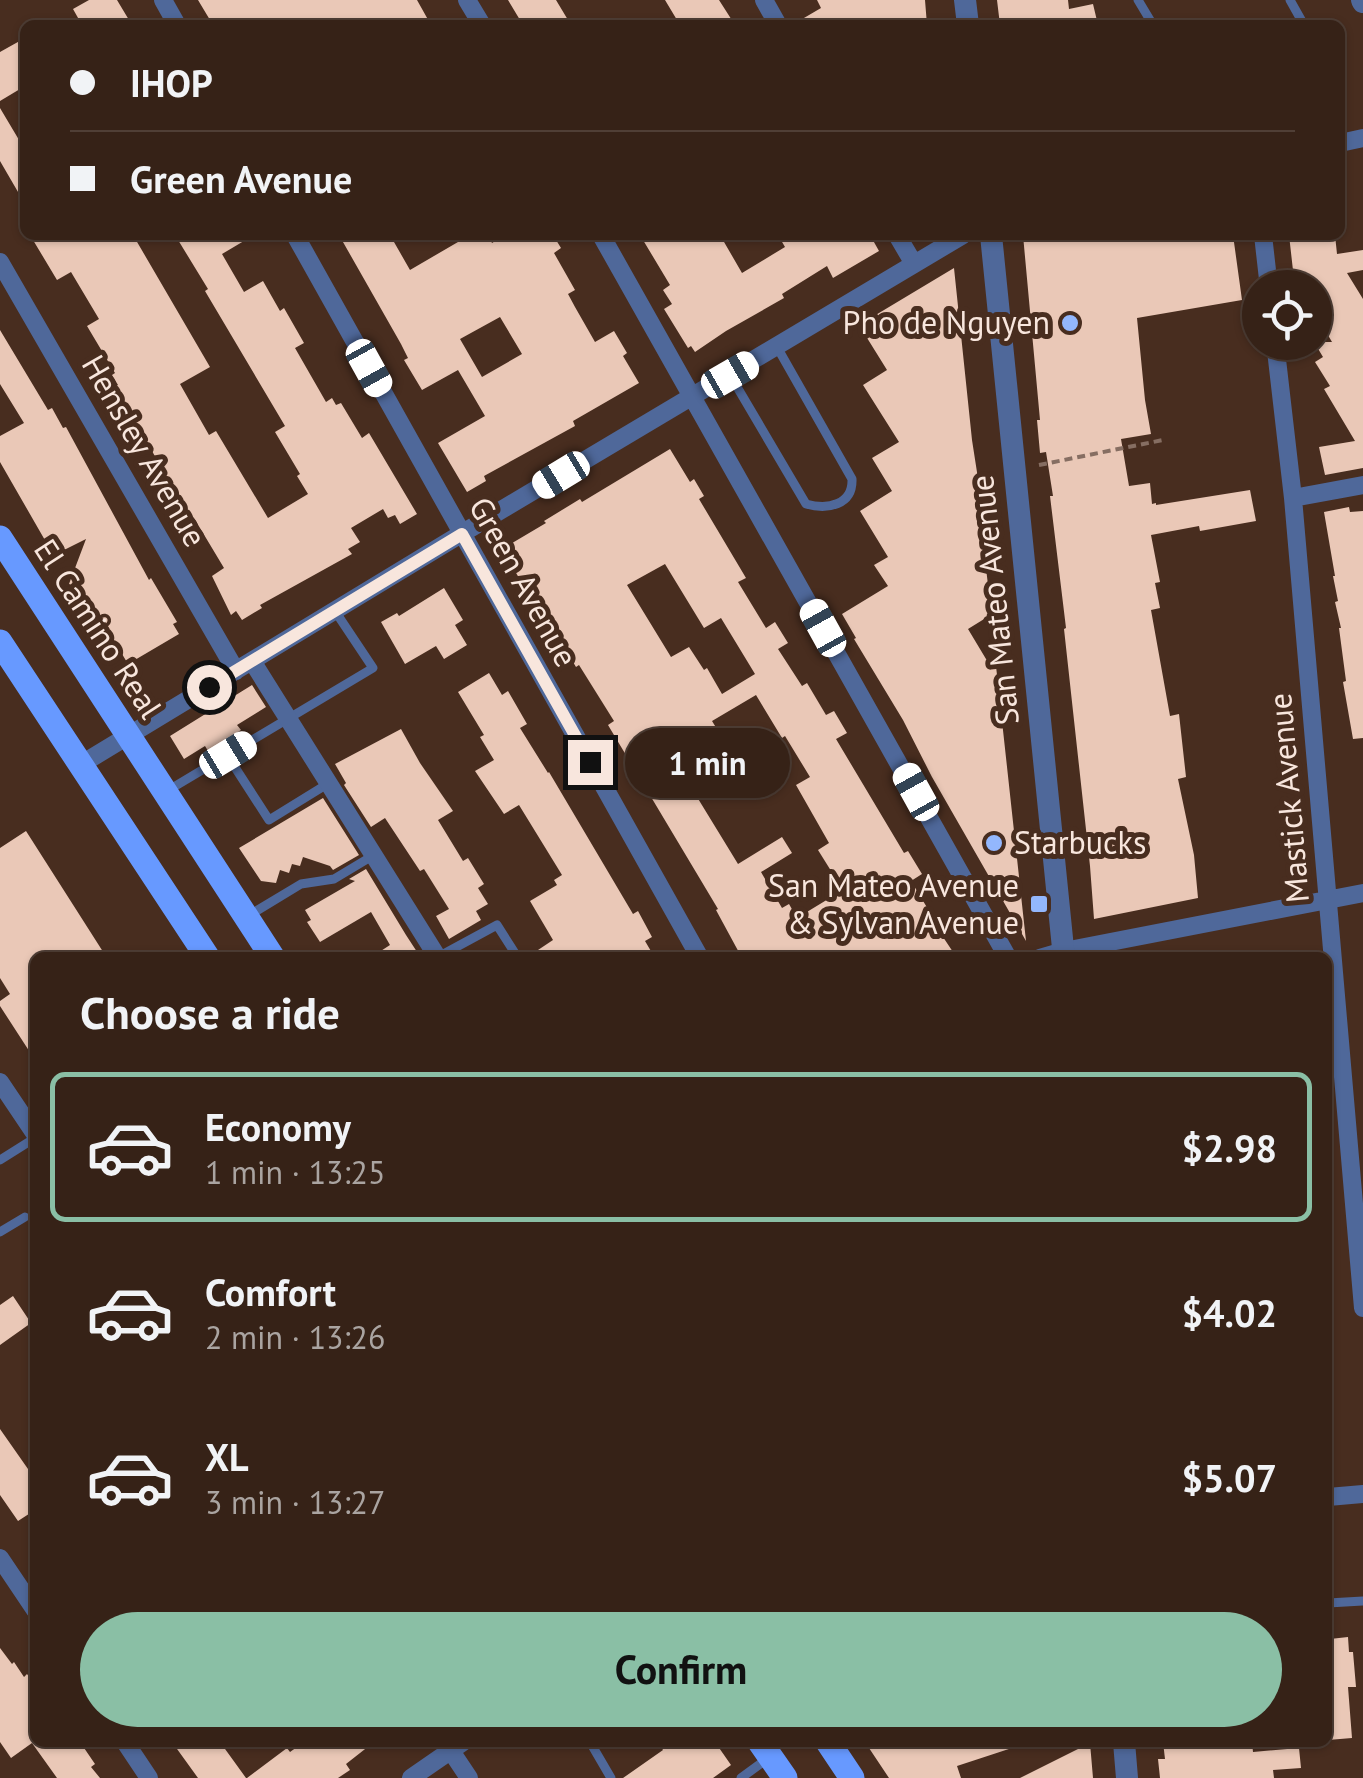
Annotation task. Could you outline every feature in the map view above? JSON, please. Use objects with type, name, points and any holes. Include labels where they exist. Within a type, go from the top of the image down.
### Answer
[{"type":"main road","name":"El Camino Real","points":[[0,538],[269,952]]},
{"type":"main road","points":[[0,642],[204,952]]},
{"type":"main road","points":[[838,1747],[852,1778]]},
{"type":"street","name":"Green Avenue","points":[[297,240],[697,952]]},
{"type":"street","points":[[604,240],[1005,952]]},
{"type":"street","points":[[900,240],[914,264]]},
{"type":"street","points":[[80,765],[955,240]]},
{"type":"street","name":"San Mateo Avenue","points":[[991,240],[1064,952]]},
{"type":"street","points":[[1263,240],[1266,270]]},
{"type":"street","name":"Hensley Avenue","points":[[0,262],[244,666],[287,720],[435,952]]},
{"type":"street","name":"Mastick Avenue","points":[[1277,360],[1328,899],[1355,1117],[1363,1308]]},
{"type":"street","points":[[1293,498],[1363,485]]},
{"type":"street","points":[[1074,952],[1363,892]]},
{"type":"street","points":[[0,1082],[30,1128]]},
{"type":"street","points":[[1332,1497],[1363,1494]]},
{"type":"street","points":[[0,1558],[30,1603]]},
{"type":"street","points":[[128,1747],[149,1778]]},
{"type":"street","points":[[411,1778],[450,1747]]},
{"type":"street","points":[[454,1747],[470,1778]]},
{"type":"street","points":[[1124,1747],[1126,1778]]},
{"type":"lane","points":[[730,375],[806,504],[820,508],[846,500],[852,492],[852,479],[776,347]]},
{"type":"lane","points":[[165,793],[373,668],[335,611]]},
{"type":"lane","points":[[228,755],[269,820],[329,784]]},
{"type":"lane","points":[[246,917],[301,884],[334,879],[374,855]]},
{"type":"lane","points":[[447,952],[497,925],[514,952]]},
{"type":"lane","points":[[0,1160],[30,1139]]},
{"type":"lane","points":[[0,1232],[25,1217]]},
{"type":"lane","points":[[1332,1603],[1363,1601]]},
{"type":"lane","points":[[593,1747],[611,1778]]},
{"type":"lane","points":[[741,1778],[772,1759]]},
{"type":"path","points":[[1036,465],[1163,440]]},
{"type":"building","points":[[89,0],[117,0],[129,20],[79,20],[73,9]]},
{"type":"building","points":[[198,0],[417,0],[428,20],[210,20]]},
{"type":"building","points":[[508,0],[556,0],[568,20],[520,20]]},
{"type":"building","points":[[665,0],[719,0],[732,20],[677,20]]},
{"type":"building","points":[[817,0],[925,0],[927,20],[801,20],[821,8]]},
{"type":"building","points":[[997,0],[1068,0],[1069,9],[1093,4],[1097,20],[999,20]]},
{"type":"building","points":[[20,41],[20,89],[0,101],[0,52]]},
{"type":"building","points":[[0,108],[20,142],[20,195],[0,161]]},
{"type":"building","points":[[33,240],[136,240],[210,367],[180,384],[209,435],[216,431],[268,518],[308,494],[275,432],[285,426],[178,240],[246,240],[222,254],[244,292],[263,281],[304,343],[295,348],[326,402],[332,398],[336,405],[341,403],[362,438],[369,433],[417,514],[400,524],[395,515],[388,518],[383,509],[351,528],[360,542],[348,549],[352,554],[260,605],[262,608],[242,620],[236,611],[231,615],[212,576],[224,568],[194,518],[190,513],[187,516],[151,449],[137,435],[138,430],[114,388],[118,385],[112,375],[115,373],[87,326],[99,319],[71,272],[57,280]]},
{"type":"building","points":[[342,240],[393,240],[410,270],[461,240],[556,240],[561,248],[554,253],[575,290],[568,294],[595,342],[614,331],[639,383],[573,421],[575,426],[484,476],[486,481],[467,492],[438,443],[485,416],[458,370],[422,390],[404,360],[408,358]],"holes":[[[500,317],[522,354],[482,377],[460,339]]]},
{"type":"building","points":[[643,240],[723,240],[742,273],[785,247],[781,240],[873,240],[879,251],[833,278],[827,266],[782,294],[784,298],[695,352],[691,346],[688,348],[664,309],[672,304],[663,290],[670,285]]},
{"type":"building","points":[[1023,240],[1234,240],[1242,300],[1137,318],[1151,434],[1121,439],[1129,486],[1150,483],[1152,504],[1250,490],[1256,521],[1151,535],[1160,582],[1155,583],[1160,608],[1151,610],[1170,716],[1179,714],[1186,777],[1178,779],[1194,855],[1198,898],[1094,919],[1053,496],[1046,452],[1040,453]]},
{"type":"building","points":[[1290,240],[1336,240],[1337,254],[1363,250],[1363,270],[1347,273],[1363,299],[1363,468],[1325,475],[1319,447],[1355,441],[1324,389],[1330,386],[1315,362],[1332,360],[1332,270],[1293,270]]},
{"type":"building","points":[[954,268],[988,585],[989,616],[968,629],[992,669],[996,666],[1026,941],[842,614],[888,586],[874,565],[888,557],[860,511],[892,491],[872,458],[899,442],[863,385],[887,370],[859,325]]},
{"type":"building","points":[[0,330],[48,410],[52,408],[63,428],[66,427],[149,580],[177,622],[173,624],[179,634],[128,664],[88,597],[80,587],[69,584],[86,539],[56,554],[0,462],[0,436],[24,423],[0,384]]},
{"type":"building","points":[[670,449],[690,482],[694,479],[704,496],[699,499],[746,578],[738,582],[766,628],[775,622],[788,643],[778,649],[802,686],[807,683],[826,715],[834,711],[847,733],[836,739],[904,853],[908,851],[922,874],[911,881],[953,952],[739,952],[718,909],[608,725],[614,721],[555,632],[550,635],[502,549],[580,499],[582,502]],"holes":[[[665,564],[704,628],[721,618],[755,674],[722,694],[689,647],[671,657],[627,585]],[[756,695],[782,738],[785,736],[810,777],[796,785],[829,843],[818,850],[843,890],[797,918],[789,904],[782,908],[761,872],[792,853],[782,837],[738,864],[697,797],[742,770],[712,721]]]},
{"type":"building","points":[[1349,507],[1350,512],[1363,511],[1363,738],[1353,739],[1324,512]]},
{"type":"building","points":[[444,588],[463,620],[455,625],[467,645],[444,659],[436,646],[405,664],[381,622],[397,613],[399,616]]},
{"type":"building","points":[[489,673],[502,695],[508,691],[527,724],[520,728],[633,914],[638,911],[652,937],[645,941],[651,952],[535,952],[553,940],[530,901],[557,885],[554,880],[562,875],[519,805],[504,814],[475,771],[494,760],[458,692]]},
{"type":"building","points":[[252,685],[266,707],[237,725],[241,730],[208,751],[205,746],[184,759],[170,736]]},
{"type":"building","points":[[401,729],[453,811],[438,820],[463,861],[468,858],[484,884],[478,888],[488,904],[476,911],[481,920],[449,939],[436,916],[449,909],[424,869],[420,871],[385,818],[371,827],[335,764]]},
{"type":"building","points":[[323,798],[359,855],[333,870],[303,857],[300,866],[292,864],[289,873],[280,870],[276,883],[261,881],[239,848]]},
{"type":"building","points":[[26,831],[103,952],[30,952],[30,1052],[0,1006],[0,1001],[10,994],[0,978],[0,848]]},
{"type":"building","points":[[366,869],[417,952],[379,952],[390,945],[371,912],[320,942],[307,922],[311,920],[305,910],[355,881],[349,879]]},
{"type":"building","points":[[13,1296],[30,1324],[0,1345],[0,1305]]},
{"type":"building","points":[[0,1429],[30,1472],[30,1513],[18,1521],[0,1495]]},
{"type":"building","points":[[1348,1637],[1349,1652],[1353,1652],[1356,1687],[1348,1687],[1352,1738],[1332,1740],[1332,1639]]},
{"type":"building","points":[[0,1648],[24,1677],[27,1674],[30,1678],[30,1744],[11,1758],[0,1742]]},
{"type":"building","points":[[35,1747],[83,1747],[100,1778],[57,1778]]},
{"type":"building","points":[[176,1747],[224,1747],[246,1778],[198,1778]]},
{"type":"building","points":[[297,1747],[368,1747],[346,1764],[350,1770],[338,1778],[247,1778],[287,1748],[290,1752]]},
{"type":"building","points":[[661,1747],[718,1747],[731,1765],[713,1778],[623,1778],[663,1750]]},
{"type":"building","points":[[868,1747],[1015,1747],[957,1766],[961,1778],[889,1778]]},
{"type":"building","points":[[1082,1747],[1090,1747],[1093,1778],[1020,1778]]},
{"type":"building","points":[[1164,1747],[1252,1747],[1253,1752],[1299,1748],[1301,1768],[1273,1770],[1274,1778],[1160,1778],[1158,1759],[1165,1759]]},
{"type":"place","name":"Pho de Nguyen","points":[[1070,323]]},
{"type":"place","name":"Starbucks","points":[[994,843]]},
{"type":"place","name":"San Mateo Avenue & Sylvan Avenue","points":[[1039,904]]},
{"type":"route","points":[[209,687],[462,534],[590,762]]}]
